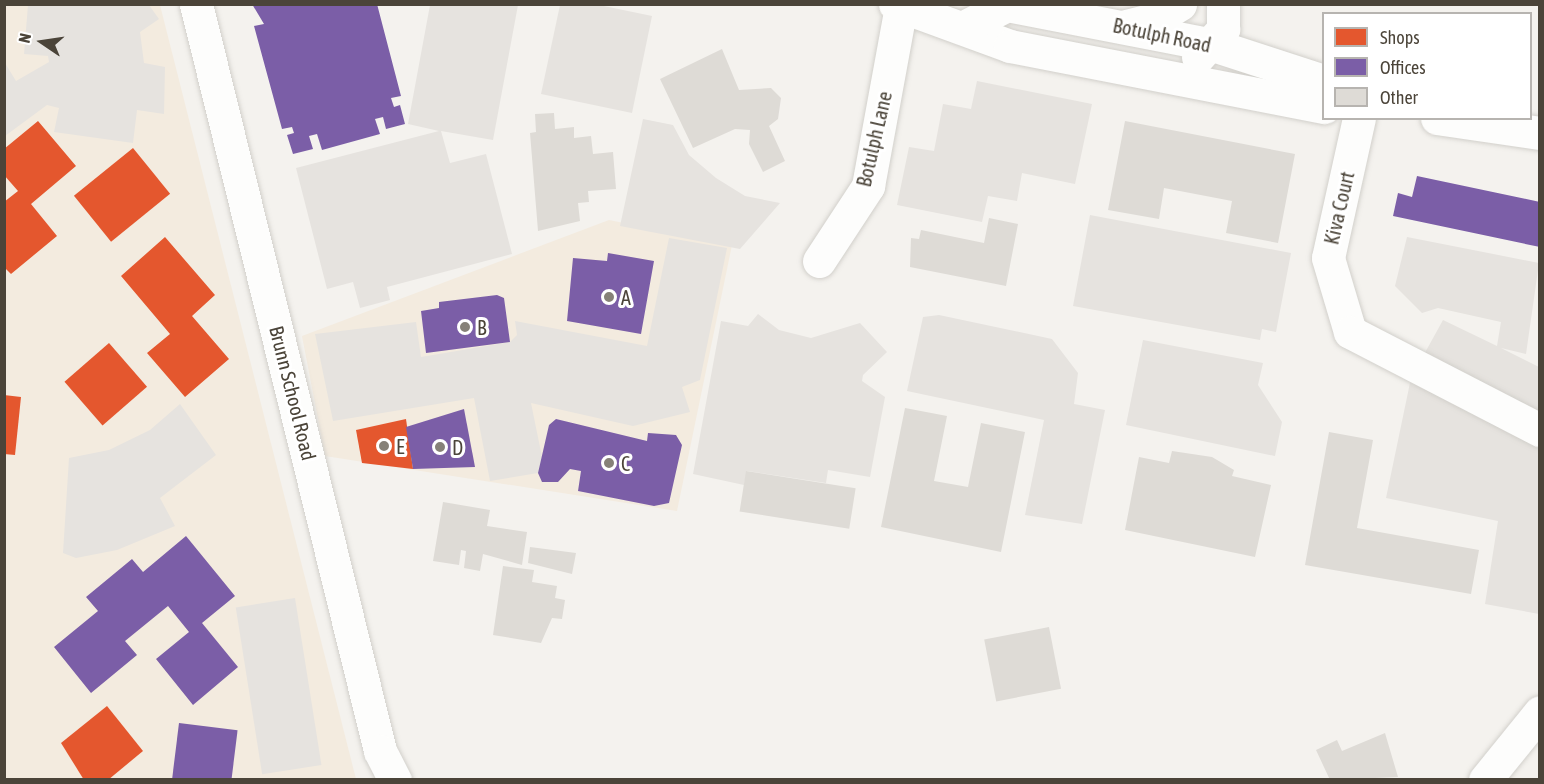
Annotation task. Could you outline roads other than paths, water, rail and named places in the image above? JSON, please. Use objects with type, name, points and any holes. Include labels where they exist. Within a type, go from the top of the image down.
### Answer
[{"type":"street","name":"Brunn School Road","points":[[196,4],[380,751],[395,780]]},
{"type":"street","points":[[1123,26],[1157,18],[1180,4]]},
{"type":"street","points":[[1010,46],[1083,42],[1184,61],[1214,45],[1223,29],[1223,4]]},
{"type":"street","name":"Botulph Road","points":[[898,5],[966,26],[1010,46],[1322,108]]},
{"type":"street","name":"Botulph Lane","points":[[819,261],[868,186],[898,5]]},
{"type":"street","name":"Botulph Road","points":[[966,26],[1007,5],[1214,45],[1322,81]]},
{"type":"street","name":"Kiva Court","points":[[1359,120],[1328,258],[1350,332],[1539,430]]},
{"type":"street","points":[[1451,120],[1539,133]]},
{"type":"street","points":[[1485,780],[1539,712]]},
{"type":"place","name":"A","points":[[609,297]]},
{"type":"place","name":"B","points":[[465,327]]},
{"type":"place","name":"E","points":[[384,446]]},
{"type":"place","name":"D","points":[[440,447]]},
{"type":"place","name":"C","points":[[609,463]]}]
